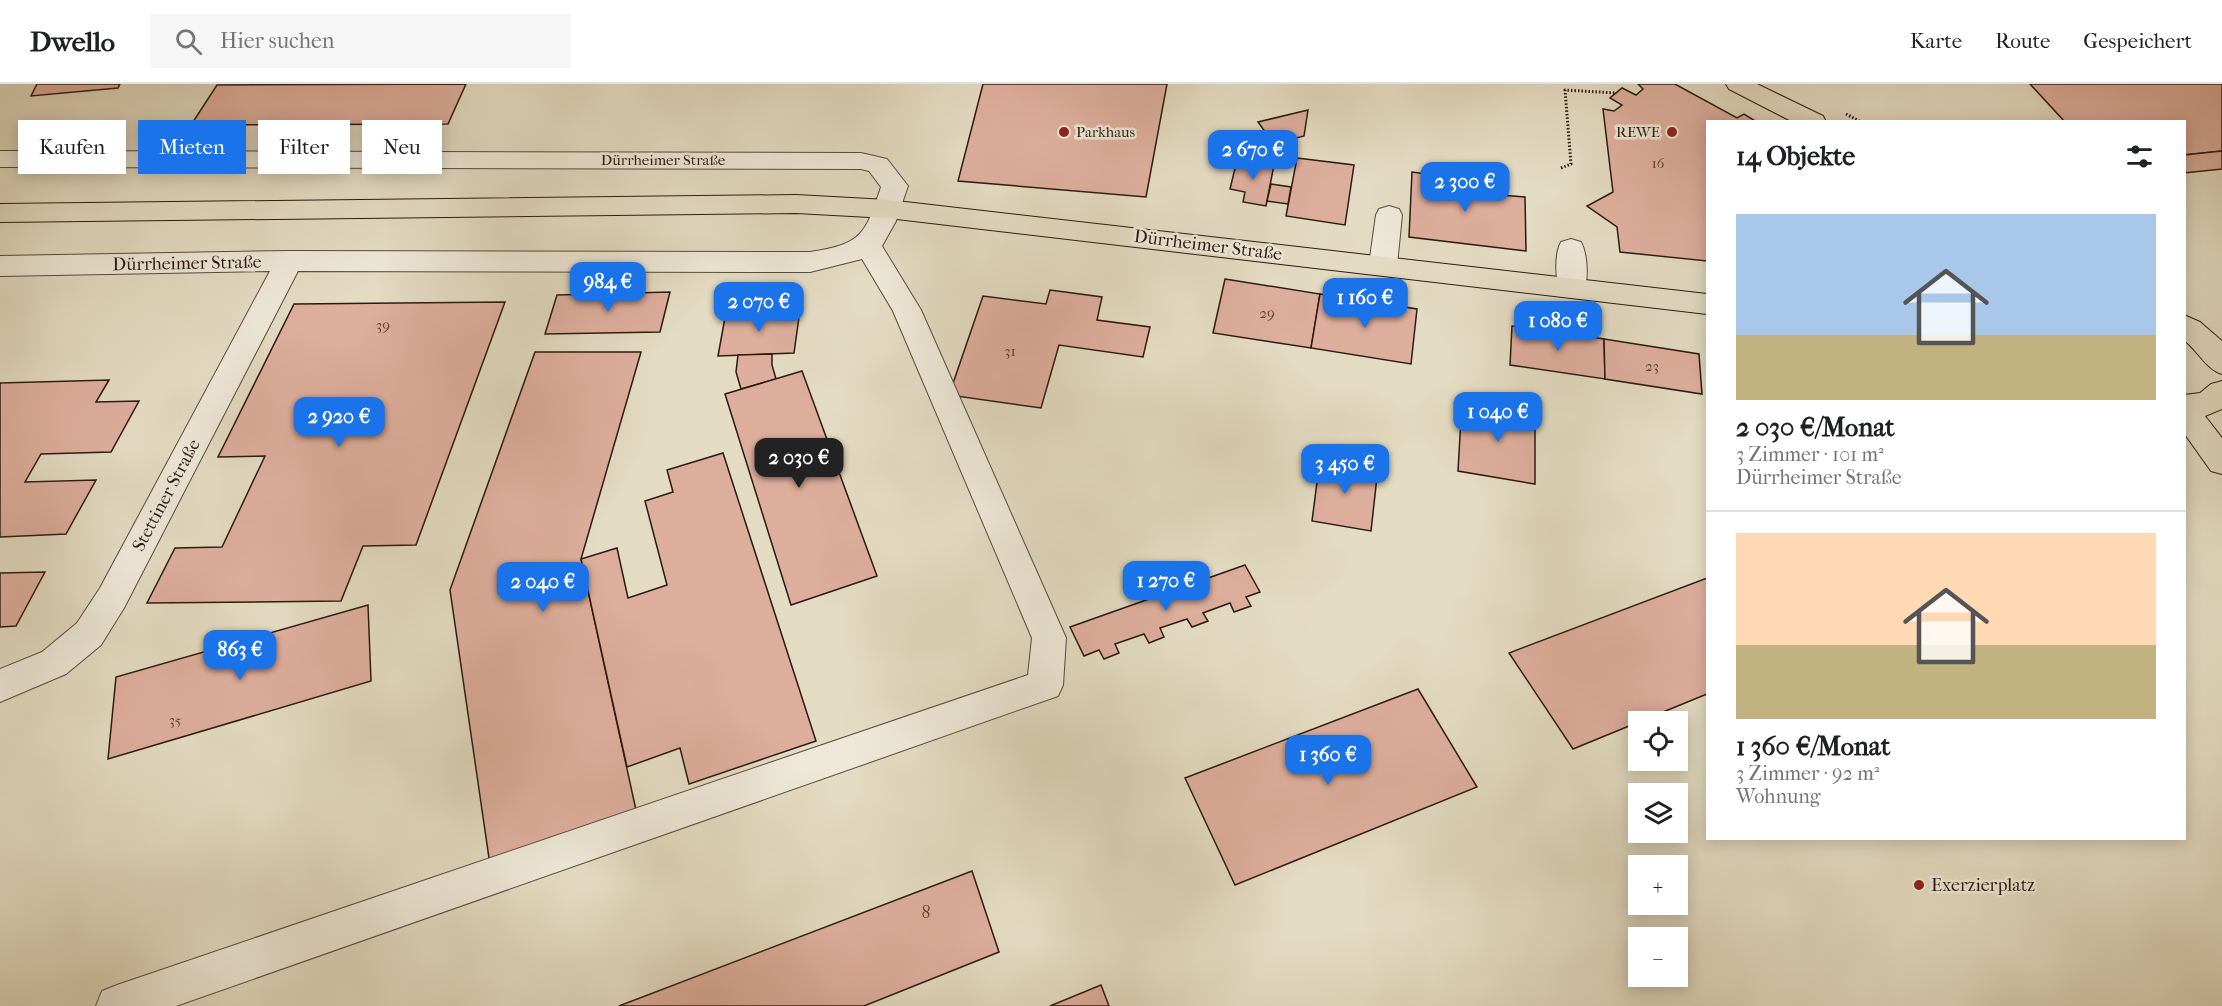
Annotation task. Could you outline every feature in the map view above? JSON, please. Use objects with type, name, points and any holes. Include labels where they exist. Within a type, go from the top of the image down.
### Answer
[{"type":"main road","points":[[1738,84],[1810,120]]},
{"type":"main road","name":"Dürrheimer Straße","points":[[0,213],[796,204],[888,208],[1706,304]]},
{"type":"main road","points":[[2186,327],[2215,350],[2222,363]]},
{"type":"main road","points":[[2186,408],[2208,404],[2222,392]]},
{"type":"main road","points":[[2186,411],[2222,462]]},
{"type":"street","name":"Dürrheimer Straße","points":[[0,159],[861,160],[878,165],[895,186],[881,226],[868,246],[843,258],[810,262],[289,261],[0,266]]},
{"type":"street","points":[[1383,265],[1389,215]]},
{"type":"street","points":[[117,1006],[1045,685],[1049,638],[907,310],[868,246]]},
{"type":"street","points":[[1571,249],[1572,288]]},
{"type":"street","name":"Stettiner Straße","points":[[0,686],[54,663],[89,634],[112,598],[289,261]]},
{"type":"path","points":[[1561,168],[1570,164],[1565,90],[1616,93]]},
{"type":"building","points":[[37,84],[120,84],[118,88],[31,96]]},
{"type":"building","points":[[466,84],[448,124],[442,124],[442,120],[362,120],[362,124],[350,124],[350,120],[258,120],[258,125],[246,125],[246,120],[194,120],[217,85]]},
{"type":"building","name":"Parkhaus","points":[[983,84],[1167,84],[1146,197],[958,181]]},
{"type":"building","points":[[1638,84],[1675,84],[1737,118],[1744,114],[1754,120],[1706,120],[1706,261],[1620,252],[1617,227],[1587,206],[1613,192],[1603,109],[1614,111],[1622,105],[1610,98],[1622,88],[1636,95],[1643,89]]},
{"type":"building","points":[[2030,84],[2222,84],[2222,151],[2186,155],[2186,120],[2063,120]]},
{"type":"building","points":[[1308,110],[1304,136],[1274,144],[1258,122]]},
{"type":"building","points":[[2222,151],[2222,169],[2186,173],[2186,155]]},
{"type":"building","points":[[1297,158],[1354,165],[1345,225],[1286,216]]},
{"type":"building","points":[[1237,160],[1274,165],[1266,206],[1243,202],[1245,192],[1230,189]]},
{"type":"building","points":[[1412,172],[1485,182],[1487,194],[1525,197],[1526,251],[1409,237]]},
{"type":"building","points":[[1271,184],[1291,187],[1288,204],[1267,201]]},
{"type":"building","points":[[1225,279],[1320,294],[1311,348],[1213,333]]},
{"type":"building","points":[[1050,290],[1102,297],[1097,320],[1150,327],[1143,357],[1059,345],[1041,408],[949,395],[983,296],[1046,304]]},
{"type":"building","points":[[670,292],[660,332],[545,334],[557,295]]},
{"type":"building","points":[[1320,294],[1417,309],[1411,364],[1311,348]]},
{"type":"building","points":[[505,302],[416,545],[363,546],[341,601],[147,603],[175,548],[222,547],[265,456],[218,457],[294,304]]},
{"type":"building","points":[[800,310],[794,353],[718,356],[726,312]]},
{"type":"building","points":[[1512,326],[1604,339],[1605,379],[1510,365]]},
{"type":"building","points":[[1604,339],[1699,354],[1702,394],[1605,379]]},
{"type":"building","points":[[535,352],[641,352],[581,559],[636,810],[490,865],[450,590]]},
{"type":"building","points":[[772,354],[776,379],[741,389],[736,372],[738,355]]},
{"type":"building","points":[[802,371],[877,576],[791,605],[725,394]]},
{"type":"building","points":[[109,380],[96,402],[139,401],[111,452],[41,454],[25,482],[96,480],[66,534],[0,537],[0,383]]},
{"type":"building","points":[[1462,401],[1535,413],[1535,484],[1458,471]]},
{"type":"building","points":[[723,453],[816,741],[689,784],[680,748],[627,767],[581,559],[617,548],[628,598],[667,585],[645,501],[673,492],[667,470]]},
{"type":"building","points":[[1320,459],[1378,468],[1371,531],[1312,521]]},
{"type":"building","points":[[1245,565],[1260,592],[1246,597],[1251,606],[1234,612],[1230,603],[1203,613],[1208,621],[1192,627],[1187,619],[1160,628],[1164,637],[1149,643],[1144,634],[1115,644],[1119,653],[1104,659],[1099,650],[1084,656],[1070,627]]},
{"type":"building","points":[[45,572],[16,626],[0,627],[0,573]]},
{"type":"building","points":[[1706,578],[1706,694],[1666,711],[1628,711],[1628,726],[1573,749],[1509,653]]},
{"type":"building","points":[[368,605],[371,681],[108,759],[116,677]]},
{"type":"building","points":[[1418,689],[1477,787],[1235,885],[1185,778]]},
{"type":"building","points":[[972,871],[999,952],[864,1006],[619,1006]]},
{"type":"building","points":[[1101,985],[1109,1006],[1050,1006]]},
{"type":"place","name":"Parkhaus","points":[[1064,132]]},
{"type":"place","name":"REWE","points":[[1672,132]]},
{"type":"place","name":"Exerzierplatz","points":[[1919,885]]}]
